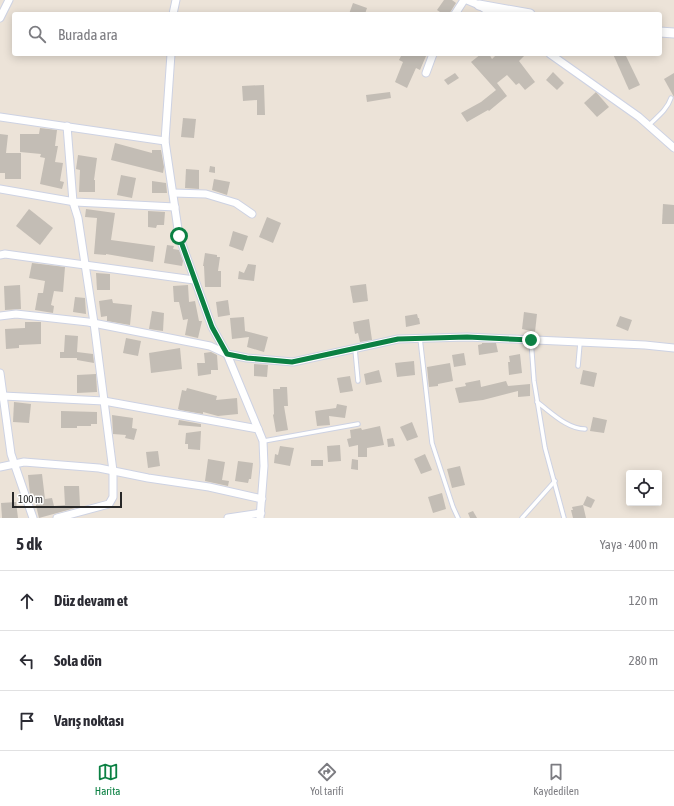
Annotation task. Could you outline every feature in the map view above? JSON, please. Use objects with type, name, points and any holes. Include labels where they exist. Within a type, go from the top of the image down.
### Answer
[{"type":"street","points":[[0,18],[10,0]]},
{"type":"street","points":[[173,12],[176,0]]},
{"type":"street","points":[[456,12],[464,0]]},
{"type":"street","points":[[467,0],[479,4],[520,12]]},
{"type":"street","points":[[479,4],[490,12]]},
{"type":"street","points":[[662,32],[674,33]]},
{"type":"street","points":[[171,56],[165,141],[179,236],[212,327],[227,354],[262,441],[264,466],[261,516],[228,518]]},
{"type":"street","points":[[426,73],[432,56]]},
{"type":"street","points":[[553,56],[639,117],[674,148]]},
{"type":"street","points":[[0,116],[165,141]]},
{"type":"street","points":[[57,518],[109,504],[113,497],[113,471],[94,323],[78,218],[73,202],[67,126]]},
{"type":"street","points":[[0,189],[73,202],[174,206]]},
{"type":"street","points":[[173,193],[206,194],[236,203],[252,214]]},
{"type":"street","points":[[0,255],[5,254],[194,280]]},
{"type":"street","points":[[0,316],[16,314],[94,323],[210,346],[227,354],[247,358],[292,362],[398,339],[420,338],[467,337],[645,345],[674,348]]},
{"type":"street","points":[[0,374],[11,454],[33,518]]},
{"type":"street","points":[[2,397],[104,401],[258,429]]},
{"type":"street","points":[[0,467],[19,462],[99,468],[148,478],[209,487],[262,499]]},
{"type":"lane","points":[[648,125],[664,111],[671,98]]},
{"type":"lane","points":[[420,338],[432,443],[458,518]]},
{"type":"lane","points":[[531,340],[534,381],[545,448],[564,518]]},
{"type":"lane","points":[[578,366],[580,343]]},
{"type":"lane","points":[[354,349],[358,381]]},
{"type":"lane","points":[[537,402],[567,424],[577,429],[585,429]]},
{"type":"lane","points":[[262,441],[358,424]]},
{"type":"lane","points":[[522,518],[555,481]]},
{"type":"building","points":[[444,0],[452,0],[456,3],[450,12],[440,12],[437,10]]},
{"type":"building","points":[[353,3],[367,8],[366,12],[350,12]]},
{"type":"building","points":[[401,56],[426,56],[420,70],[416,68],[407,88],[395,82],[403,62],[399,60]]},
{"type":"building","points":[[478,56],[490,56],[492,59],[495,56],[524,56],[519,61],[535,82],[525,90],[519,83],[516,85],[507,75],[497,83],[507,96],[489,111],[488,110],[467,122],[461,113],[481,102],[496,90],[471,62]]},
{"type":"building","points":[[614,56],[626,56],[640,85],[629,90]]},
{"type":"building","points":[[553,72],[564,83],[557,90],[546,80]]},
{"type":"building","points":[[455,73],[459,78],[448,85],[444,80]]},
{"type":"building","points":[[674,73],[674,97],[664,79]]},
{"type":"building","points":[[264,85],[265,115],[257,115],[257,100],[243,101],[242,86]]},
{"type":"building","points":[[390,92],[391,98],[367,102],[366,95]]},
{"type":"building","points":[[596,92],[609,107],[597,117],[584,103]]},
{"type":"building","points":[[183,118],[196,119],[194,138],[181,137]]},
{"type":"building","points":[[40,128],[57,130],[55,146],[58,146],[55,162],[63,163],[60,181],[64,182],[62,189],[40,184],[45,158],[40,157],[41,154],[20,152],[20,134],[39,134]]},
{"type":"building","points":[[0,134],[8,135],[6,153],[21,153],[21,179],[5,179],[5,173],[0,173]]},
{"type":"building","points":[[115,143],[152,153],[152,150],[161,150],[164,167],[163,173],[111,160]]},
{"type":"building","points":[[78,155],[97,158],[94,180],[95,192],[79,192],[80,170],[76,169]]},
{"type":"building","points":[[210,166],[215,167],[215,173],[209,172]]},
{"type":"building","points":[[186,169],[199,170],[199,189],[185,188]]},
{"type":"building","points":[[121,175],[136,178],[132,198],[117,195]]},
{"type":"building","points":[[214,179],[230,182],[227,195],[212,190]]},
{"type":"building","points":[[152,181],[166,183],[167,193],[152,193]]},
{"type":"building","points":[[663,204],[674,205],[674,224],[662,224]]},
{"type":"building","points":[[29,209],[53,228],[40,245],[16,226]]},
{"type":"building","points":[[86,209],[115,213],[111,240],[155,246],[153,262],[106,254],[94,254],[97,218],[85,217]]},
{"type":"building","points":[[148,211],[165,212],[164,225],[157,225],[156,228],[148,227]]},
{"type":"building","points":[[267,217],[281,223],[273,243],[259,237]]},
{"type":"building","points":[[233,231],[248,236],[243,251],[229,246]]},
{"type":"building","points":[[167,245],[174,246],[173,249],[179,250],[183,261],[182,266],[164,263]]},
{"type":"building","points":[[205,253],[220,257],[218,271],[221,271],[221,287],[205,287],[203,266]]},
{"type":"building","points":[[32,263],[65,267],[63,292],[54,291],[51,305],[54,306],[53,313],[35,310],[38,293],[43,293],[45,281],[29,278]]},
{"type":"building","points":[[248,264],[256,265],[254,281],[238,279],[239,271],[244,273]]},
{"type":"building","points":[[96,273],[110,274],[110,290],[97,290]]},
{"type":"building","points":[[366,284],[368,301],[353,303],[350,286]]},
{"type":"building","points":[[20,285],[21,309],[5,310],[4,286]]},
{"type":"building","points":[[188,285],[189,302],[195,301],[199,321],[202,321],[198,338],[185,335],[188,319],[183,320],[179,302],[174,302],[173,286]]},
{"type":"building","points":[[75,297],[85,298],[86,314],[73,312]]},
{"type":"building","points":[[112,299],[113,303],[132,305],[130,325],[107,321],[107,316],[101,317],[99,301]]},
{"type":"building","points":[[228,300],[230,315],[218,317],[216,302]]},
{"type":"building","points":[[152,311],[164,313],[163,331],[149,329]]},
{"type":"building","points":[[524,312],[537,314],[535,332],[522,329]]},
{"type":"building","points":[[417,314],[420,324],[406,327],[405,316]]},
{"type":"building","points":[[620,316],[632,320],[628,331],[616,326]]},
{"type":"building","points":[[244,317],[245,331],[268,337],[264,352],[247,347],[249,337],[232,339],[230,318]]},
{"type":"building","points":[[369,319],[372,340],[360,342],[358,333],[355,334],[353,322]]},
{"type":"building","points":[[25,322],[41,322],[41,344],[19,345],[19,348],[6,349],[5,329],[25,328]]},
{"type":"building","points":[[65,335],[78,336],[77,352],[93,354],[94,363],[77,360],[77,358],[60,358],[60,352],[64,352]]},
{"type":"building","points":[[126,338],[141,341],[138,356],[123,353]]},
{"type":"building","points":[[482,343],[496,343],[498,352],[479,355],[478,345]]},
{"type":"building","points":[[180,348],[182,369],[151,373],[149,353]]},
{"type":"building","points":[[211,352],[217,355],[218,370],[211,370],[211,374],[198,376],[197,363],[205,363],[204,353]]},
{"type":"building","points":[[464,353],[466,365],[454,367],[452,355]]},
{"type":"building","points":[[520,354],[522,373],[509,375],[509,356]]},
{"type":"building","points":[[414,361],[415,375],[397,377],[395,363]]},
{"type":"building","points":[[450,363],[453,381],[438,384],[438,386],[429,387],[427,367]]},
{"type":"building","points":[[254,364],[268,365],[267,377],[254,376]]},
{"type":"building","points":[[379,370],[382,382],[366,385],[364,374]]},
{"type":"building","points":[[583,370],[597,373],[594,387],[580,384]]},
{"type":"building","points":[[96,374],[97,392],[77,393],[77,375]]},
{"type":"building","points":[[350,376],[353,391],[340,393],[337,378]]},
{"type":"building","points":[[480,380],[481,387],[506,381],[508,386],[530,384],[530,396],[518,397],[518,391],[483,400],[459,403],[455,388],[466,386],[465,383]]},
{"type":"building","points":[[280,387],[287,387],[288,406],[284,406],[288,430],[276,432],[273,415],[273,389],[280,389]]},
{"type":"building","points":[[187,388],[217,396],[216,400],[237,398],[238,414],[218,416],[203,412],[203,414],[178,409],[182,390],[186,391]]},
{"type":"building","points":[[14,402],[31,404],[29,423],[13,422]]},
{"type":"building","points":[[337,404],[347,406],[345,418],[329,416],[330,425],[317,426],[315,411],[336,408]]},
{"type":"building","points":[[61,411],[97,412],[97,424],[91,424],[91,426],[77,426],[77,428],[61,428]]},
{"type":"building","points":[[112,415],[133,418],[132,428],[137,429],[134,440],[125,438],[126,435],[113,434]]},
{"type":"building","points":[[593,417],[607,420],[604,433],[590,431]]},
{"type":"building","points":[[179,420],[201,424],[201,427],[178,425]]},
{"type":"building","points":[[412,422],[418,437],[407,441],[400,427]]},
{"type":"building","points":[[380,426],[384,445],[367,448],[367,457],[358,457],[358,445],[349,447],[347,439],[351,438],[350,430],[361,428],[362,430]]},
{"type":"building","points":[[201,431],[200,450],[188,449],[188,444],[185,444],[186,433]]},
{"type":"building","points":[[393,438],[395,446],[388,447],[387,439]]},
{"type":"building","points":[[340,445],[341,461],[328,462],[327,446]]},
{"type":"building","points":[[280,446],[294,448],[290,466],[274,463],[275,454],[278,455]]},
{"type":"building","points":[[158,451],[160,466],[148,468],[146,452]]},
{"type":"building","points":[[425,454],[432,470],[421,474],[414,459]]},
{"type":"building","points":[[208,459],[225,462],[222,480],[229,481],[228,486],[205,481]]},
{"type":"building","points":[[352,459],[358,460],[358,470],[351,469]]},
{"type":"building","points":[[311,460],[323,460],[323,466],[311,466]]},
{"type":"building","points":[[238,461],[253,463],[251,479],[249,479],[248,483],[235,481]]},
{"type":"building","points":[[460,466],[465,485],[452,488],[447,469]]},
{"type":"building","points":[[42,474],[45,499],[52,498],[54,506],[65,505],[64,486],[79,486],[80,506],[74,506],[75,508],[39,518],[33,493],[30,494],[28,475]]},
{"type":"building","points":[[442,493],[446,509],[433,513],[428,497]]},
{"type":"building","points":[[587,496],[595,500],[591,508],[583,505]]},
{"type":"building","points":[[16,502],[18,518],[2,518],[1,503]]},
{"type":"building","points":[[583,505],[586,518],[573,518],[571,510],[573,510],[572,507]]},
{"type":"building","points":[[473,511],[477,518],[470,518],[468,513]]},
{"type":"route","points":[[179,236],[212,327],[227,354],[247,358],[292,362],[398,339],[467,337],[531,340]]}]
